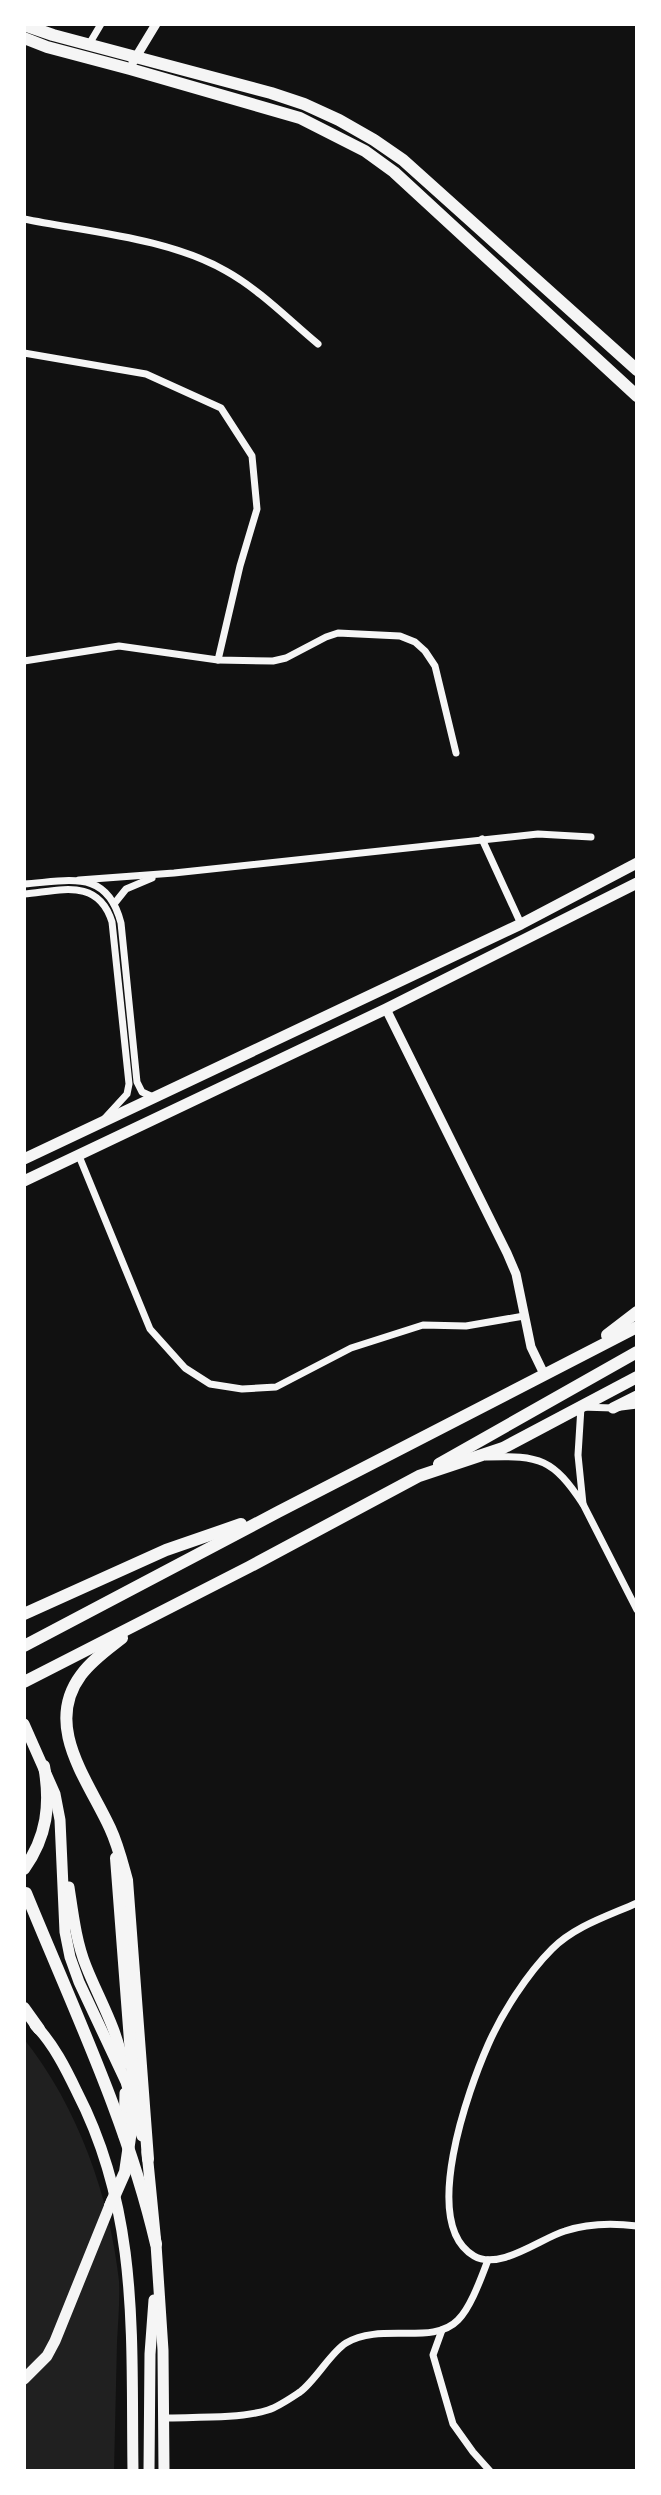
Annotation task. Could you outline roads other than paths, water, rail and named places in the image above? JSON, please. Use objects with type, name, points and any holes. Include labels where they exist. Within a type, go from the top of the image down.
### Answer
[{"type":"main road","points":[[24,25],[85,50]]},
{"type":"main road","points":[[24,38],[271,93],[339,120],[403,160],[637,370]]},
{"type":"main road","points":[[133,63],[300,118],[365,151],[394,172],[637,396]]},
{"type":"main road","points":[[24,1159],[521,924],[637,863]]},
{"type":"main road","points":[[24,1181],[386,1009],[637,883]]},
{"type":"main road","points":[[582,1354],[637,1312]]},
{"type":"main road","points":[[24,1646],[637,1327]]},
{"type":"main road","points":[[24,1682],[419,1476],[637,1352]]},
{"type":"main road","points":[[419,1476],[503,1448],[637,1377]]},
{"type":"main road","points":[[613,1408],[637,1396]]},
{"type":"main road","points":[[24,1614],[166,1550],[278,1512]]},
{"type":"main road","points":[[145,1620],[81,1674],[70,1693],[65,1720],[69,1745],[114,1837],[127,1880],[131,1910],[163,2350],[164,2471]]},
{"type":"main road","points":[[27,1730],[55,1794],[75,1921],[86,1966],[110,2018],[124,2066],[123,2146],[110,2206]]},
{"type":"main road","points":[[24,1869],[46,1825],[48,1805],[44,1766]]},
{"type":"main road","points":[[24,2379],[47,2356],[55,2341],[125,2172],[133,2117],[132,2067],[114,1837]]},
{"type":"main road","points":[[63,1847],[64,1918],[70,1957],[126,2082],[148,2159]]},
{"type":"main road","points":[[26,1893],[127,2142],[156,2244]]},
{"type":"main road","points":[[24,2008],[63,2064],[85,2106],[117,2198],[131,2292],[133,2471]]},
{"type":"main road","points":[[24,2015],[39,2029]]},
{"type":"main road","points":[[149,2471],[150,2354],[157,2262]]},
{"type":"street","points":[[85,50],[101,24]]},
{"type":"street","points":[[133,63],[156,24]]},
{"type":"street","points":[[24,219],[147,243],[224,269],[245,282],[318,344]]},
{"type":"street","points":[[24,353],[146,374],[221,408],[252,456],[257,509],[218,660]]},
{"type":"street","points":[[24,661],[119,646],[218,660],[273,661],[338,633],[400,636],[425,651],[435,666],[456,753]]},
{"type":"street","points":[[24,884],[174,873],[538,834],[591,837]]},
{"type":"street","points":[[482,839],[521,924]]},
{"type":"street","points":[[98,1124],[127,1094],[129,1084],[112,922],[115,902],[135,884],[174,873]]},
{"type":"street","points":[[79,880],[103,889],[115,902],[121,923],[137,1082],[146,1095],[159,1096]]},
{"type":"street","points":[[24,894],[90,892],[104,904],[112,922]]},
{"type":"street","points":[[386,1009],[507,1253],[516,1274],[531,1347],[544,1374]]},
{"type":"street","points":[[79,1156],[150,1329],[185,1368],[210,1384],[242,1389],[276,1387],[351,1348],[423,1325],[466,1326],[524,1316]]},
{"type":"street","points":[[583,1504],[578,1455],[581,1407],[637,1405]]},
{"type":"street","points":[[479,1457],[527,1457],[549,1465],[568,1482],[583,1504],[637,1610]]},
{"type":"street","points":[[637,1903],[590,1923],[553,1947],[520,1988],[489,2043],[459,2125],[451,2168],[449,2204],[454,2229],[465,2248],[475,2257],[488,2260],[514,2255],[565,2231],[609,2222],[637,2226]]},
{"type":"street","points":[[164,2418],[269,2410],[300,2392],[345,2344],[371,2334],[423,2334],[442,2330],[458,2320],[475,2292],[488,2260]]},
{"type":"street","points":[[442,2330],[433,2355],[453,2424],[490,2471]]}]
